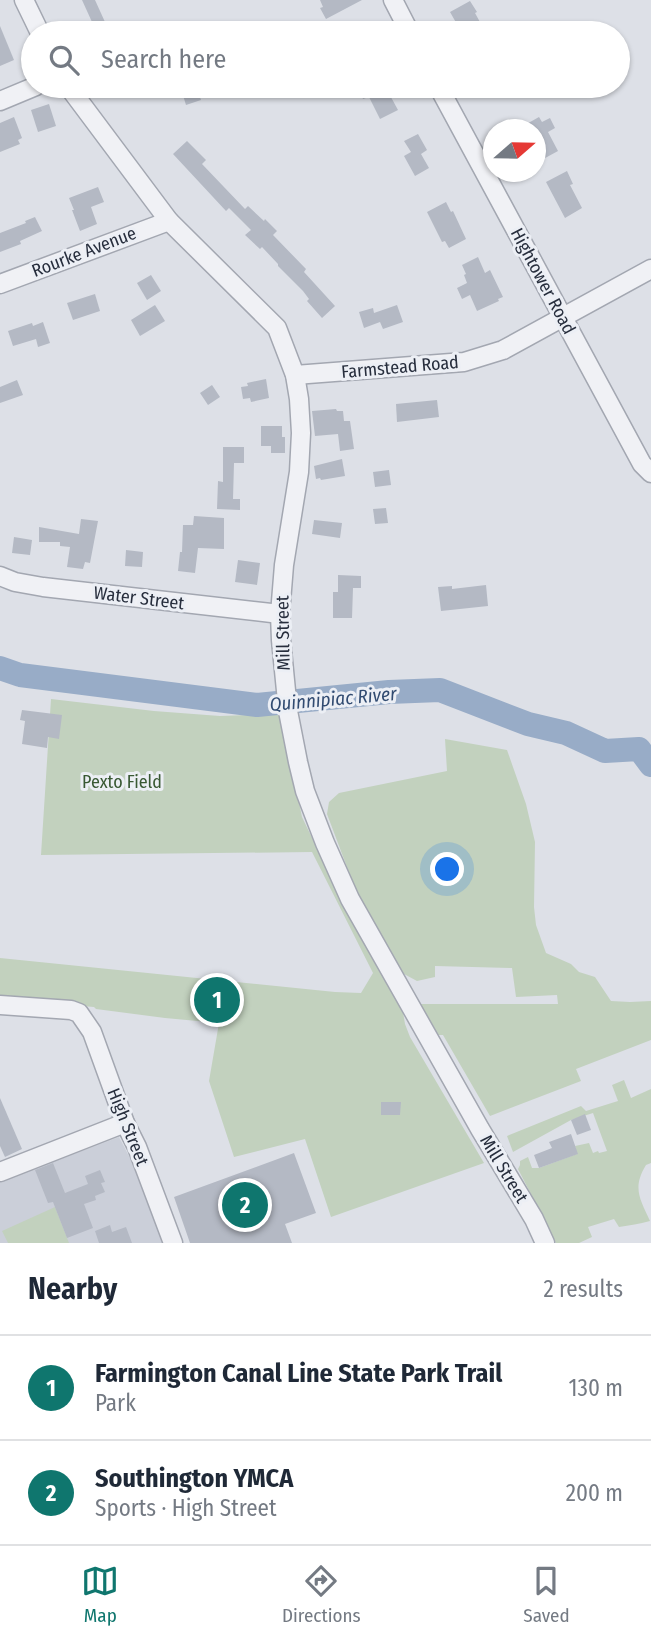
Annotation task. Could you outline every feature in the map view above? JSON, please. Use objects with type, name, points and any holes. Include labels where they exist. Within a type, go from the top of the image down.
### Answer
[{"type":"street","points":[[24,0],[34,21]]},
{"type":"street","points":[[393,0],[404,21]]},
{"type":"street","points":[[0,101],[21,92]]},
{"type":"street","name":"Mill Street","points":[[77,98],[169,221],[277,328],[295,375],[302,433],[280,614],[286,703],[306,791],[350,899],[534,1219],[545,1243]]},
{"type":"street","name":"Hightower Road","points":[[444,98],[642,464],[651,473]]},
{"type":"street","name":"Rourke Avenue","points":[[0,284],[169,221]]},
{"type":"street","name":"Farmstead Road","points":[[295,375],[464,362],[503,350],[651,269]]},
{"type":"street","name":"Water Street","points":[[0,576],[43,587],[280,614]]},
{"type":"street","name":"High Street","points":[[0,1005],[79,1013],[92,1032],[173,1243]]},
{"type":"street","points":[[0,1172],[125,1123]]},
{"type":"shaded area","points":[[119,1137],[132,1162],[164,1243],[0,1243],[0,1182]]},
{"type":"green space","name":"Pexto Field","points":[[51,699],[220,716],[281,714],[302,817],[355,927],[403,1012],[410,1037],[484,1163],[331,1217],[305,1139],[234,1157],[209,1081],[219,1023],[94,1007],[0,999],[0,958],[335,992],[361,993],[373,973],[312,852],[41,855]]},
{"type":"green space","points":[[445,739],[507,750],[526,804],[535,842],[534,907],[536,925],[546,953],[571,964],[579,972],[595,977],[611,1001],[651,1001],[651,1040],[576,1069],[581,1081],[490,1116],[443,1035],[437,1035],[420,1004],[558,1004],[557,995],[516,997],[512,968],[435,966],[435,977],[417,981],[404,974],[359,899],[327,814],[329,802],[339,793],[447,771]]},
{"type":"green space","points":[[624,1080],[631,1098],[651,1089],[651,1163],[646,1165],[638,1187],[650,1221],[619,1227],[614,1219],[588,1227],[592,1237],[579,1243],[556,1243],[518,1169],[520,1161],[528,1157],[532,1168],[539,1168],[577,1154],[575,1146],[589,1143],[593,1153],[607,1151],[593,1113],[571,1120],[513,1152],[507,1136],[581,1106],[586,1111],[618,1101],[612,1085]]},
{"type":"green space","points":[[55,1207],[69,1243],[8,1243],[2,1231]]},
{"type":"building","points":[[82,0],[95,0],[105,21],[92,21]]},
{"type":"building","points":[[320,0],[362,0],[326,19],[320,8],[323,7]]},
{"type":"building","points":[[470,1],[479,21],[455,21],[450,12]]},
{"type":"building","points":[[0,26],[14,60],[0,66]]},
{"type":"building","points":[[184,98],[200,98],[201,100],[186,105]]},
{"type":"building","points":[[370,98],[391,98],[398,110],[380,119]]},
{"type":"building","points":[[49,104],[56,126],[38,132],[31,110]]},
{"type":"building","points":[[14,117],[22,138],[18,140],[20,144],[0,152],[0,123]]},
{"type":"building","points":[[550,118],[555,128],[548,132],[558,151],[546,158],[546,120]]},
{"type":"building","points":[[418,134],[427,150],[421,154],[429,168],[415,176],[404,156],[411,152],[404,141]]},
{"type":"building","points":[[187,141],[206,160],[202,164],[245,209],[248,206],[277,231],[273,235],[306,269],[304,272],[335,306],[322,318],[307,301],[309,299],[303,291],[278,264],[262,247],[260,249],[245,235],[251,230],[229,208],[226,211],[173,154]]},
{"type":"building","points":[[567,171],[573,184],[570,185],[582,208],[565,218],[546,182]]},
{"type":"building","points":[[98,187],[104,202],[91,207],[97,224],[80,231],[69,198]]},
{"type":"building","points":[[446,202],[466,239],[449,248],[445,241],[442,242],[427,212]]},
{"type":"building","points":[[35,217],[42,231],[20,241],[21,244],[0,252],[0,233]]},
{"type":"building","points":[[478,257],[485,273],[490,270],[503,297],[477,311],[470,295],[462,299],[457,288],[467,283],[462,265]]},
{"type":"building","points":[[151,275],[161,291],[147,300],[137,283]]},
{"type":"building","points":[[95,294],[100,311],[73,320],[67,303]]},
{"type":"building","points":[[155,305],[165,321],[140,336],[131,320]]},
{"type":"building","points":[[397,305],[403,322],[383,329],[380,322],[364,328],[359,312],[373,308],[374,313]]},
{"type":"building","points":[[43,322],[50,343],[38,347],[36,339],[13,346],[8,331]]},
{"type":"building","points":[[266,379],[269,398],[251,402],[250,398],[243,399],[241,387]]},
{"type":"building","points":[[17,380],[23,395],[0,403],[0,387]]},
{"type":"building","points":[[212,385],[220,397],[208,405],[200,393]]},
{"type":"building","points":[[437,400],[439,417],[397,422],[396,404]]},
{"type":"building","points":[[312,411],[343,411],[344,421],[350,421],[354,449],[340,451],[338,434],[315,436]]},
{"type":"building","points":[[261,426],[282,426],[285,453],[271,453],[271,446],[261,446]]},
{"type":"building","points":[[223,447],[244,447],[244,463],[234,463],[233,499],[240,499],[240,510],[217,509],[218,481],[223,482]]},
{"type":"building","points":[[342,459],[345,476],[316,479],[314,466]]},
{"type":"building","points":[[389,470],[391,485],[375,487],[373,472]]},
{"type":"building","points":[[386,508],[388,523],[375,524],[373,509]]},
{"type":"building","points":[[194,516],[224,518],[224,549],[198,548],[195,573],[178,571],[183,525],[193,525]]},
{"type":"building","points":[[81,519],[98,521],[90,563],[85,562],[83,569],[67,567],[70,547],[60,546],[60,542],[39,542],[39,527],[79,534]]},
{"type":"building","points":[[314,520],[342,523],[340,538],[312,534]]},
{"type":"building","points":[[14,537],[32,540],[30,555],[12,553]]},
{"type":"building","points":[[126,550],[143,552],[142,567],[125,566]]},
{"type":"building","points":[[238,560],[260,563],[257,585],[235,582]]},
{"type":"building","points":[[338,575],[361,576],[361,588],[353,588],[352,618],[333,618],[333,592],[338,592]]},
{"type":"building","points":[[486,585],[488,606],[441,611],[438,587],[452,586],[452,589]]},
{"type":"building","points":[[22,710],[62,715],[59,739],[48,737],[47,748],[22,744],[25,721],[20,720]]},
{"type":"building","points":[[0,1098],[22,1149],[5,1157],[0,1146]]},
{"type":"building","points":[[381,1102],[401,1102],[400,1115],[381,1115]]},
{"type":"building","points":[[585,1114],[591,1130],[577,1135],[571,1120]]},
{"type":"building","points":[[571,1134],[578,1154],[539,1168],[534,1155],[552,1148],[549,1142]]},
{"type":"building","points":[[294,1153],[316,1213],[285,1224],[292,1243],[190,1243],[174,1197]]},
{"type":"building","points":[[53,1163],[65,1193],[88,1184],[85,1176],[100,1170],[105,1182],[101,1183],[105,1192],[95,1196],[96,1200],[84,1204],[93,1228],[67,1238],[53,1202],[48,1203],[35,1170]]},
{"type":"building","points":[[110,1225],[112,1232],[126,1227],[132,1243],[99,1243],[95,1231]]},
{"type":"waterway","name":"Quinnipiac River","points":[[0,668],[20,675],[257,705],[389,692],[440,690],[528,724],[566,733],[605,751],[639,749],[651,765]]},
{"type":"place","name":"Farmington Canal Line State Park Trail","points":[[217,1000]]},
{"type":"place","name":"Southington YMCA","points":[[245,1205]]}]
